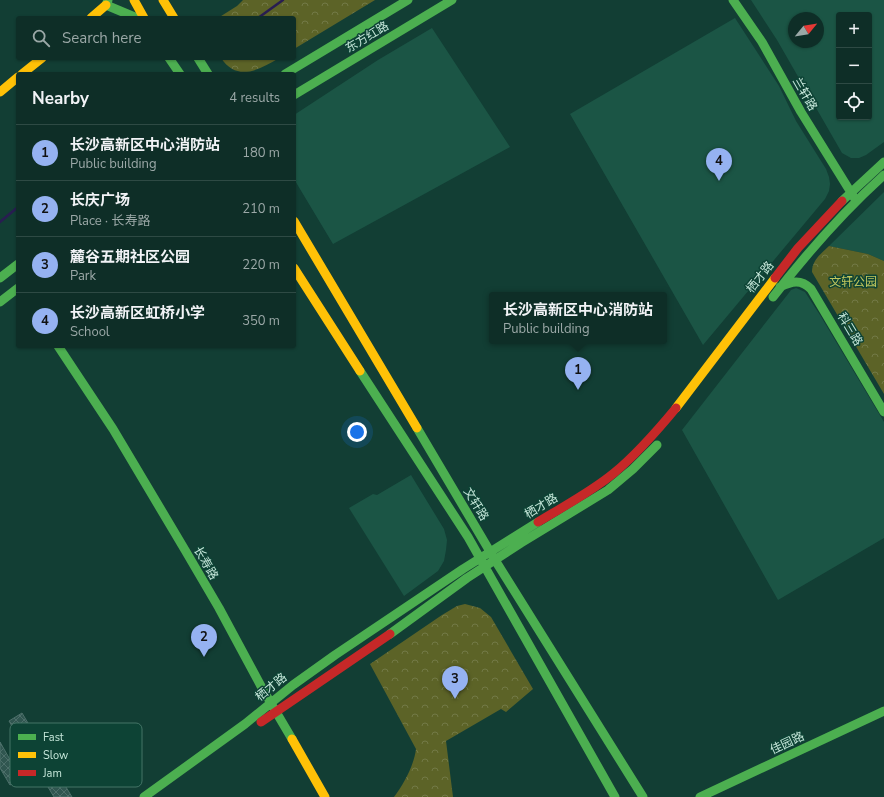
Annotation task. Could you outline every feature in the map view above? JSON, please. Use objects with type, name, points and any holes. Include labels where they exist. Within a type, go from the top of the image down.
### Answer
[{"type":"main road","points":[[134,0],[143,16]]},
{"type":"main road","name":"东方红路","points":[[288,72],[408,0]]},
{"type":"main road","name":"东方红路","points":[[296,94],[452,0]]},
{"type":"main road","name":"兰轩路","points":[[733,0],[762,42],[801,112],[858,200]]},
{"type":"main road","name":"兰轩路","points":[[739,0],[766,40],[852,191]]},
{"type":"main road","points":[[164,1],[173,16]]},
{"type":"main road","points":[[93,16],[107,3],[133,16]]},
{"type":"main road","points":[[24,72],[40,60]]},
{"type":"main road","points":[[170,60],[179,72]]},
{"type":"main road","points":[[199,60],[207,72]]},
{"type":"main road","points":[[0,92],[16,79]]},
{"type":"main road","name":"栖才路","points":[[144,797],[245,724],[293,685],[335,655],[479,559],[599,484],[626,462],[652,436],[790,258],[834,209],[884,162]]},
{"type":"main road","name":"栖才路","points":[[672,427],[803,258],[842,215],[884,175]]},
{"type":"main road","name":"文轩路","points":[[296,224],[490,552],[643,797]]},
{"type":"main road","name":"科三路","points":[[803,258],[803,268],[807,277],[884,405]]},
{"type":"main road","points":[[9,271],[16,283]]},
{"type":"main road","name":"文轩路","points":[[296,271],[468,537],[479,559],[615,797]]},
{"type":"main road","name":"科三路","points":[[780,287],[796,281],[805,284],[811,289],[884,412]]},
{"type":"main road","points":[[0,302],[16,289]]},
{"type":"main road","name":"长寿路","points":[[59,348],[113,429],[219,608],[272,702],[330,797]]},
{"type":"main road","name":"长寿路","points":[[65,348],[117,427],[222,606],[272,702]]},
{"type":"main road","name":"栖才路","points":[[220,753],[277,710],[388,636],[484,567],[608,490],[633,469],[663,438]]},
{"type":"main road","name":"长寿路","points":[[277,710],[325,797]]},
{"type":"main road","name":"佳园路","points":[[700,797],[884,711]]},
{"type":"main road","name":"佳园路","points":[[712,797],[884,716]]},
{"type":"shaded area","points":[[751,0],[884,0],[884,142],[866,155],[859,158],[851,158],[842,153],[777,40]]},
{"type":"shaded area","points":[[735,18],[779,86],[796,121],[826,169],[830,184],[829,191],[825,199],[703,345],[570,114]]},
{"type":"shaded area","points":[[432,28],[510,147],[333,244],[296,182],[296,114],[378,60]]},
{"type":"shaded area","points":[[884,192],[884,261],[868,254],[829,246]]},
{"type":"shaded area","points":[[796,288],[805,292],[884,422],[884,538],[778,600],[682,430],[791,290]]},
{"type":"shaded area","points":[[411,475],[444,529],[447,540],[444,561],[438,571],[404,596],[349,508],[373,494],[377,495]]},
{"type":"green space","points":[[243,0],[375,0],[296,48],[296,16],[221,16],[237,6]]},
{"type":"green space","points":[[223,60],[275,60],[256,70],[248,72],[234,70]]},
{"type":"green space","name":"文轩公园","points":[[829,246],[868,254],[884,261],[884,394],[812,272],[815,261]]},
{"type":"green space","points":[[465,604],[480,608],[491,617],[533,689],[506,712],[501,709],[446,741],[453,797],[394,797],[408,774],[416,749],[370,664],[442,615],[457,606]]},
{"type":"building","points":[[22,713],[28,723],[10,723],[9,721]]},
{"type":"building","points":[[0,742],[10,760],[10,785],[0,768]]},
{"type":"building","points":[[48,787],[66,787],[72,797],[54,797]]},
{"type":"waterway","points":[[261,16],[283,0]]},
{"type":"waterway","points":[[0,222],[16,209]]},
{"type":"traffic: fast","points":[[108,0],[106,5],[132,16]]},
{"type":"traffic: fast","points":[[288,72],[408,0]]},
{"type":"traffic: fast","points":[[296,94],[452,0]]},
{"type":"traffic: fast","points":[[733,0],[762,42],[801,112],[855,199]]},
{"type":"traffic: fast","points":[[170,60],[179,72]]},
{"type":"traffic: fast","points":[[199,60],[207,72]]},
{"type":"traffic: fast","points":[[842,201],[884,162]]},
{"type":"traffic: fast","points":[[773,297],[826,233],[854,203],[884,175]]},
{"type":"traffic: fast","points":[[0,278],[16,266]]},
{"type":"traffic: fast","points":[[780,287],[788,283],[800,282],[811,289],[884,412]]},
{"type":"traffic: fast","points":[[0,302],[16,290]]},
{"type":"traffic: fast","points":[[59,348],[113,429],[219,608],[262,688],[292,739]]},
{"type":"traffic: fast","points":[[360,371],[468,537],[615,797]]},
{"type":"traffic: fast","points":[[417,428],[495,560],[643,797]]},
{"type":"traffic: fast","points":[[390,634],[467,578],[608,490],[633,469],[657,445]]},
{"type":"traffic: fast","points":[[144,797],[245,724],[293,685],[335,655],[463,569],[538,522]]},
{"type":"traffic: fast","points":[[700,797],[884,711]]},
{"type":"traffic: slow","points":[[134,0],[143,16]]},
{"type":"traffic: slow","points":[[163,0],[173,16]]},
{"type":"traffic: slow","points":[[93,16],[106,5]]},
{"type":"traffic: slow","points":[[24,72],[40,60]]},
{"type":"traffic: slow","points":[[0,92],[16,79]]},
{"type":"traffic: slow","points":[[296,224],[417,428]]},
{"type":"traffic: slow","points":[[296,271],[360,371]]},
{"type":"traffic: slow","points":[[676,408],[775,278]]},
{"type":"traffic: slow","points":[[292,739],[325,797]]},
{"type":"traffic: jam","points":[[775,278],[798,248],[842,201]]},
{"type":"traffic: jam","points":[[538,522],[587,493],[614,473],[631,458],[676,408]]},
{"type":"traffic: jam","points":[[261,722],[390,634]]},
{"type":"place","name":"长沙高新区虹桥小学","points":[[719,181]]},
{"type":"place","name":"长沙高新区中心消防站","points":[[578,390]]},
{"type":"place","name":"长庆广场","points":[[204,657]]},
{"type":"place","name":"麓谷五期社区公园","points":[[455,699]]}]
